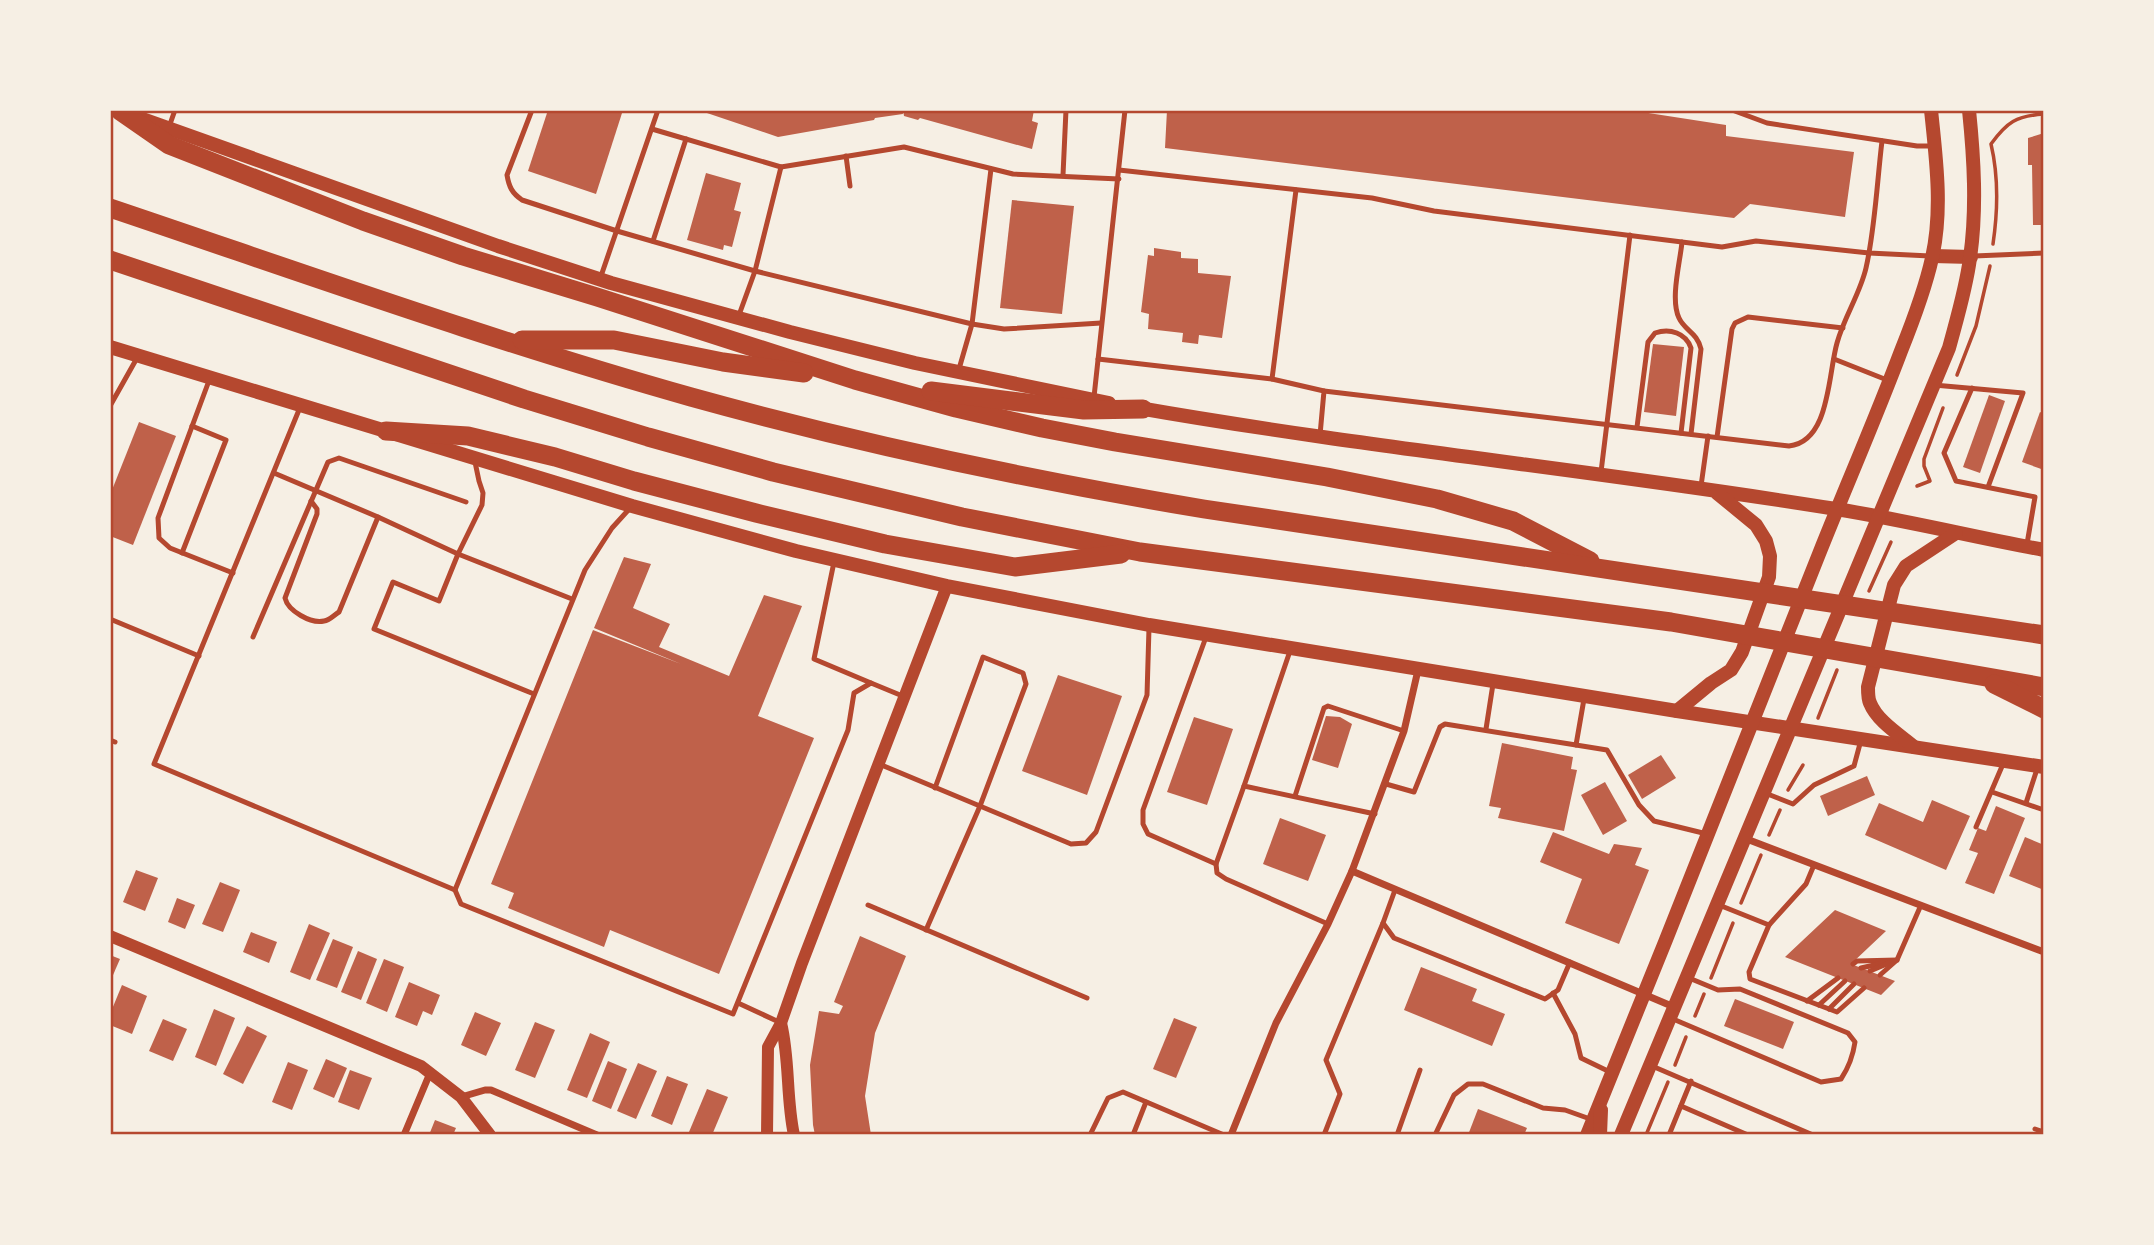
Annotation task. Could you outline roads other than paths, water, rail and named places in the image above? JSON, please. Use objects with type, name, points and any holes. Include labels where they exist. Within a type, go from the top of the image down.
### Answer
[{"type":"highway","points":[[119,111],[169,145],[363,221],[463,256],[855,380],[956,408],[1115,442],[1327,477],[1437,499],[1513,521],[1604,568]]},
{"type":"highway","points":[[110,208],[503,341],[768,418],[882,446],[1010,474],[1229,513],[2044,635]]},
{"type":"highway","points":[[110,260],[524,399],[773,472],[962,517],[1140,552],[1671,622],[2044,687]]},
{"type":"highway","points":[[503,341],[614,340],[723,362],[1010,402],[1084,410],[1143,409]]},
{"type":"highway","points":[[386,431],[468,436],[885,544],[1015,566],[1140,552]]},
{"type":"highway","points":[[1977,676],[2044,709]]},
{"type":"main road","points":[[1587,1135],[1922,297],[1933,256],[1937,221],[1931,110]]},
{"type":"main road","points":[[1621,1135],[1949,348],[1971,257],[1974,178],[1969,110]]},
{"type":"main road","points":[[119,111],[498,246],[600,279],[958,373],[1143,409],[1320,438],[1837,509],[2044,550]]},
{"type":"main road","points":[[1933,256],[1971,257]]},
{"type":"main road","points":[[110,347],[737,536],[947,586],[1149,625],[2041,767]]},
{"type":"main road","points":[[1677,711],[1731,670],[1742,652],[1769,577],[1770,556],[1766,541],[1756,525],[1716,492]]},
{"type":"main road","points":[[1914,747],[1886,724],[1870,704],[1868,687],[1894,584],[1906,566],[1956,533]]},
{"type":"main road","points":[[1600,1135],[1602,1099]]},
{"type":"street","points":[[767,1135],[768,1047],[781,1023],[947,586]]},
{"type":"street","points":[[1231,1135],[1276,1023],[1328,924],[1375,814],[1404,731],[1418,669]]},
{"type":"street","points":[[1744,838],[2044,952]]},
{"type":"street","points":[[1352,871],[1645,995],[1672,1012]]},
{"type":"street","points":[[110,936],[399,1055],[431,1072],[460,1097],[490,1135]]},
{"type":"street","points":[[781,1023],[786,1047],[789,1115],[794,1135]]},
{"type":"street","points":[[404,1135],[431,1072]]},
{"type":"street","points":[[460,1097],[491,1090],[597,1135]]},
{"type":"lane","points":[[169,128],[175,110]]},
{"type":"lane","points":[[532,110],[507,175],[513,194],[522,200],[755,271],[972,324],[1004,329],[1101,323]]},
{"type":"lane","points":[[600,279],[658,110]]},
{"type":"lane","points":[[1063,175],[1066,110]]},
{"type":"lane","points":[[1094,400],[1125,110]]},
{"type":"lane","points":[[1732,110],[1767,123],[1917,146],[1934,146]]},
{"type":"lane","points":[[652,129],[781,167],[904,147],[1013,174],[1119,179]]},
{"type":"lane","points":[[653,241],[686,139]]},
{"type":"lane","points":[[1098,359],[1272,379],[1324,391],[1788,446],[1799,445],[1814,432],[1821,417],[1837,343],[1866,270],[1882,141]]},
{"type":"lane","points":[[846,156],[850,186]]},
{"type":"lane","points":[[738,317],[755,271],[781,167]]},
{"type":"lane","points":[[958,373],[972,324],[991,169]]},
{"type":"lane","points":[[1119,170],[1372,198],[1434,211],[1722,247],[1756,241],[1869,253],[1933,256]]},
{"type":"lane","points":[[1272,379],[1296,190]]},
{"type":"lane","points":[[1600,475],[1630,235]]},
{"type":"lane","points":[[1682,242],[1676,295],[1679,318],[1696,336],[1701,349],[1691,434]]},
{"type":"lane","points":[[1971,257],[2044,253]]},
{"type":"lane","points":[[1717,437],[1735,323],[1741,318],[1755,317],[1843,328]]},
{"type":"lane","points":[[1637,427],[1648,342],[1655,333],[1671,331],[1686,338],[1691,348],[1681,433]]},
{"type":"lane","points":[[110,406],[138,355]]},
{"type":"lane","points":[[1834,359],[1890,381]]},
{"type":"lane","points":[[210,378],[158,518],[159,538],[170,548],[233,573]]},
{"type":"lane","points":[[1934,385],[2023,393],[1988,487]]},
{"type":"lane","points":[[1972,388],[1944,453],[1956,481],[2035,497],[2027,547]]},
{"type":"lane","points":[[1320,438],[1324,391]]},
{"type":"lane","points":[[301,405],[154,764],[455,890],[461,904],[733,1014],[848,730],[854,693],[871,683]]},
{"type":"lane","points":[[182,553],[226,440],[192,426]]},
{"type":"lane","points":[[1700,489],[1708,436]]},
{"type":"lane","points":[[253,637],[328,462],[340,458],[466,502]]},
{"type":"lane","points":[[475,459],[483,494],[482,505],[439,601],[393,582],[373,629],[534,694]]},
{"type":"lane","points":[[274,474],[458,554],[572,599]]},
{"type":"lane","points":[[311,501],[317,514],[285,598],[287,606],[295,612],[321,622],[329,620],[339,612],[378,517]]},
{"type":"lane","points":[[455,890],[572,599],[592,557],[612,528],[632,506]]},
{"type":"lane","points":[[834,559],[814,659],[905,697]]},
{"type":"lane","points":[[110,619],[199,656]]},
{"type":"lane","points":[[879,764],[1071,844],[1086,843],[1096,832],[1147,695],[1149,625]]},
{"type":"lane","points":[[1207,634],[1143,810],[1143,824],[1148,834],[1216,864]]},
{"type":"lane","points":[[1291,647],[1216,864],[1217,873],[1328,924]]},
{"type":"lane","points":[[926,930],[980,806],[1026,684],[1023,673],[984,657],[935,788]]},
{"type":"lane","points":[[1486,729],[1493,680]]},
{"type":"lane","points":[[1576,745],[1585,696]]},
{"type":"lane","points":[[1295,796],[1324,708],[1328,706],[1404,731]]},
{"type":"lane","points":[[1386,784],[1414,792],[1443,724],[1486,729],[1607,750],[1639,805],[1654,821],[1707,834]]},
{"type":"lane","points":[[1763,792],[1794,804],[1814,785],[1854,766],[1861,740]]},
{"type":"lane","points":[[1976,827],[2004,761]]},
{"type":"lane","points":[[2026,803],[2041,767]]},
{"type":"lane","points":[[1244,786],[1375,814]]},
{"type":"lane","points":[[1992,792],[2044,810]]},
{"type":"lane","points":[[1814,865],[1806,884],[1769,925],[1749,972],[1750,979],[1837,1012],[1864,988]]},
{"type":"lane","points":[[1324,1135],[1340,1094],[1326,1060],[1384,923],[1395,890]]},
{"type":"lane","points":[[1716,904],[1769,925]]},
{"type":"lane","points":[[868,905],[1087,998]]},
{"type":"lane","points":[[1880,975],[1897,960],[1921,905]]},
{"type":"lane","points":[[1384,923],[1394,938],[1545,999],[1558,990],[1570,962]]},
{"type":"lane","points":[[1853,964],[1857,961],[1897,960]]},
{"type":"lane","points":[[1861,968],[1897,960]]},
{"type":"lane","points":[[1870,971],[1897,960]]},
{"type":"lane","points":[[1672,1012],[1691,1027],[1821,1082],[1841,1079],[1849,1066],[1855,1042],[1848,1033],[1740,989],[1718,989],[1686,977]]},
{"type":"lane","points":[[1807,1001],[1838,978]]},
{"type":"lane","points":[[1819,1005],[1845,981]]},
{"type":"lane","points":[[1829,1009],[1854,984]]},
{"type":"lane","points":[[1553,993],[1575,1034],[1581,1058],[1612,1073]]},
{"type":"lane","points":[[738,1003],[781,1023]]},
{"type":"lane","points":[[1650,1065],[1813,1135]]},
{"type":"lane","points":[[1397,1135],[1420,1070]]},
{"type":"lane","points":[[1669,1135],[1691,1081]]},
{"type":"lane","points":[[1435,1135],[1454,1095],[1468,1084],[1483,1084],[1543,1108],[1565,1110],[1593,1120]]},
{"type":"lane","points":[[1090,1135],[1108,1098],[1123,1092],[1224,1135]]},
{"type":"lane","points":[[1133,1135],[1146,1102]]},
{"type":"lane","points":[[1681,1106],[1748,1135]]},
{"type":"lane","points":[[2035,1129],[2044,1132]]}]
